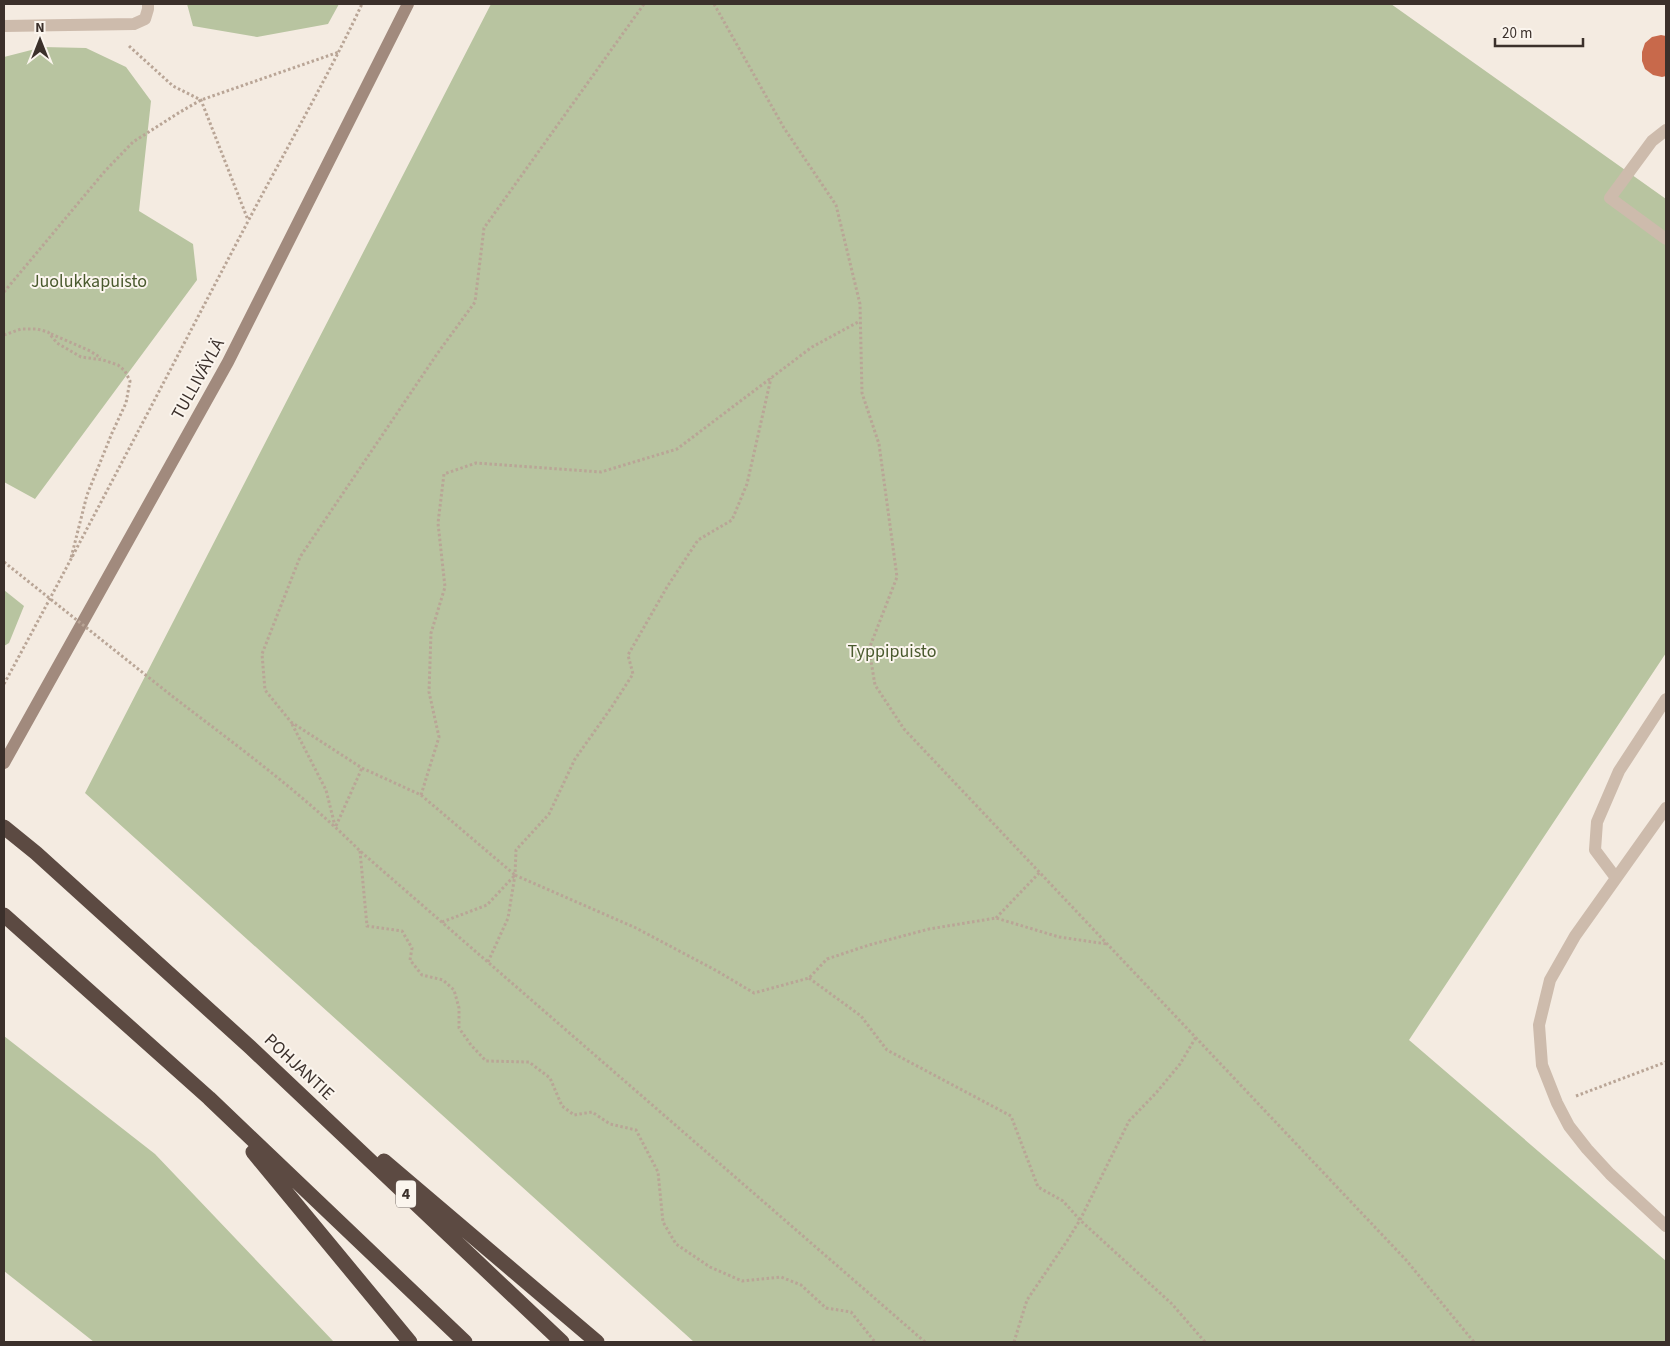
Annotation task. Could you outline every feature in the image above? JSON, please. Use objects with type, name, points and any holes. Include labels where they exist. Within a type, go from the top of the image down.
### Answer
[{"type":"highway","name":"POHJANTIE","points":[[4,827],[36,853],[250,1047],[562,1342]]},
{"type":"highway","points":[[4,915],[209,1098],[465,1342]]},
{"type":"highway","points":[[250,1047],[597,1342]]},
{"type":"highway","points":[[209,1098],[410,1342]]},
{"type":"main road","name":"TULLIVÄYLÄ","points":[[4,763],[228,362],[408,4]]},
{"type":"street","points":[[4,26],[134,24],[145,19],[148,4]]},
{"type":"street","points":[[1666,130],[1652,141],[1610,198],[1666,239]]},
{"type":"street","points":[[1616,878],[1595,850],[1597,822],[1619,771],[1666,699]]},
{"type":"street","points":[[1666,808],[1575,936],[1550,980],[1539,1025],[1542,1065],[1556,1103],[1569,1126],[1610,1174],[1666,1226]]},
{"type":"path","points":[[4,684],[70,563],[248,220],[339,52],[362,4]]},
{"type":"path","points":[[336,827],[326,790],[291,722],[265,690],[262,654],[300,557],[437,354],[475,302],[484,228],[644,4]]},
{"type":"path","points":[[714,4],[784,128],[836,205],[860,304],[862,393],[878,444],[897,577],[870,649],[876,685],[904,728],[1406,1260],[1474,1342]]},
{"type":"path","points":[[106,25],[173,86],[201,100],[248,220]]},
{"type":"path","points":[[4,292],[105,171],[133,142],[201,100],[339,52]]},
{"type":"path","points":[[421,795],[439,737],[429,692],[431,633],[445,587],[438,522],[444,474],[476,464],[601,472],[677,449],[812,347],[860,320]]},
{"type":"path","points":[[4,335],[21,329],[37,329],[90,351],[103,360]]},
{"type":"path","points":[[48,332],[57,344],[81,357],[103,360],[118,365],[125,371],[130,381],[126,403],[87,495],[70,563]]},
{"type":"path","points":[[488,962],[508,918],[515,875],[516,850],[548,814],[575,759],[633,674],[628,655],[667,587],[698,540],[732,520],[746,484],[771,378]]},
{"type":"path","points":[[4,562],[262,766],[336,827],[442,922],[925,1342]]},
{"type":"path","points":[[291,722],[362,768],[421,795],[515,875],[636,928],[718,971],[754,993],[809,978],[827,959],[869,945],[929,929],[996,918],[1059,937],[1108,944]]},
{"type":"path","points":[[336,827],[362,768]]},
{"type":"path","points":[[360,850],[367,926],[402,931],[412,948],[410,960],[422,976],[443,980],[454,990],[459,1008],[459,1028],[486,1061],[528,1062],[550,1078],[562,1106],[574,1114],[592,1112],[610,1124],[636,1130],[658,1172],[663,1222],[676,1244],[710,1267],[742,1282],[781,1277],[801,1285],[826,1308],[851,1312],[875,1342]]},
{"type":"path","points":[[996,918],[1040,872]]},
{"type":"path","points":[[442,922],[487,905],[515,875]]},
{"type":"path","points":[[809,978],[861,1016],[887,1050],[1011,1116],[1038,1187],[1063,1201],[1080,1220],[1172,1304],[1205,1342]]},
{"type":"path","points":[[1014,1342],[1027,1300],[1068,1242],[1129,1121],[1180,1064],[1196,1038]]},
{"type":"path","points":[[1556,1103],[1666,1062]]},
{"type":"green space","points":[[187,4],[339,4],[328,24],[257,37],[193,26]]},
{"type":"green space","name":"Typpipuisto","points":[[491,4],[1391,4],[1666,199],[1666,653],[1409,1040],[1666,1261],[1666,1342],[694,1342],[85,793]]},
{"type":"green space","name":"Juolukkapuisto","points":[[43,47],[86,48],[126,67],[151,101],[139,211],[193,244],[197,280],[35,499],[4,482],[4,57]]},
{"type":"green space","points":[[4,590],[24,606],[9,643],[4,646]]},
{"type":"green space","points":[[4,1036],[155,1154],[334,1342],[94,1342],[4,1271]]},
{"type":"building","points":[[1666,36],[1666,76],[1662,77],[1653,75],[1645,69],[1642,61],[1645,43],[1652,37]]}]
